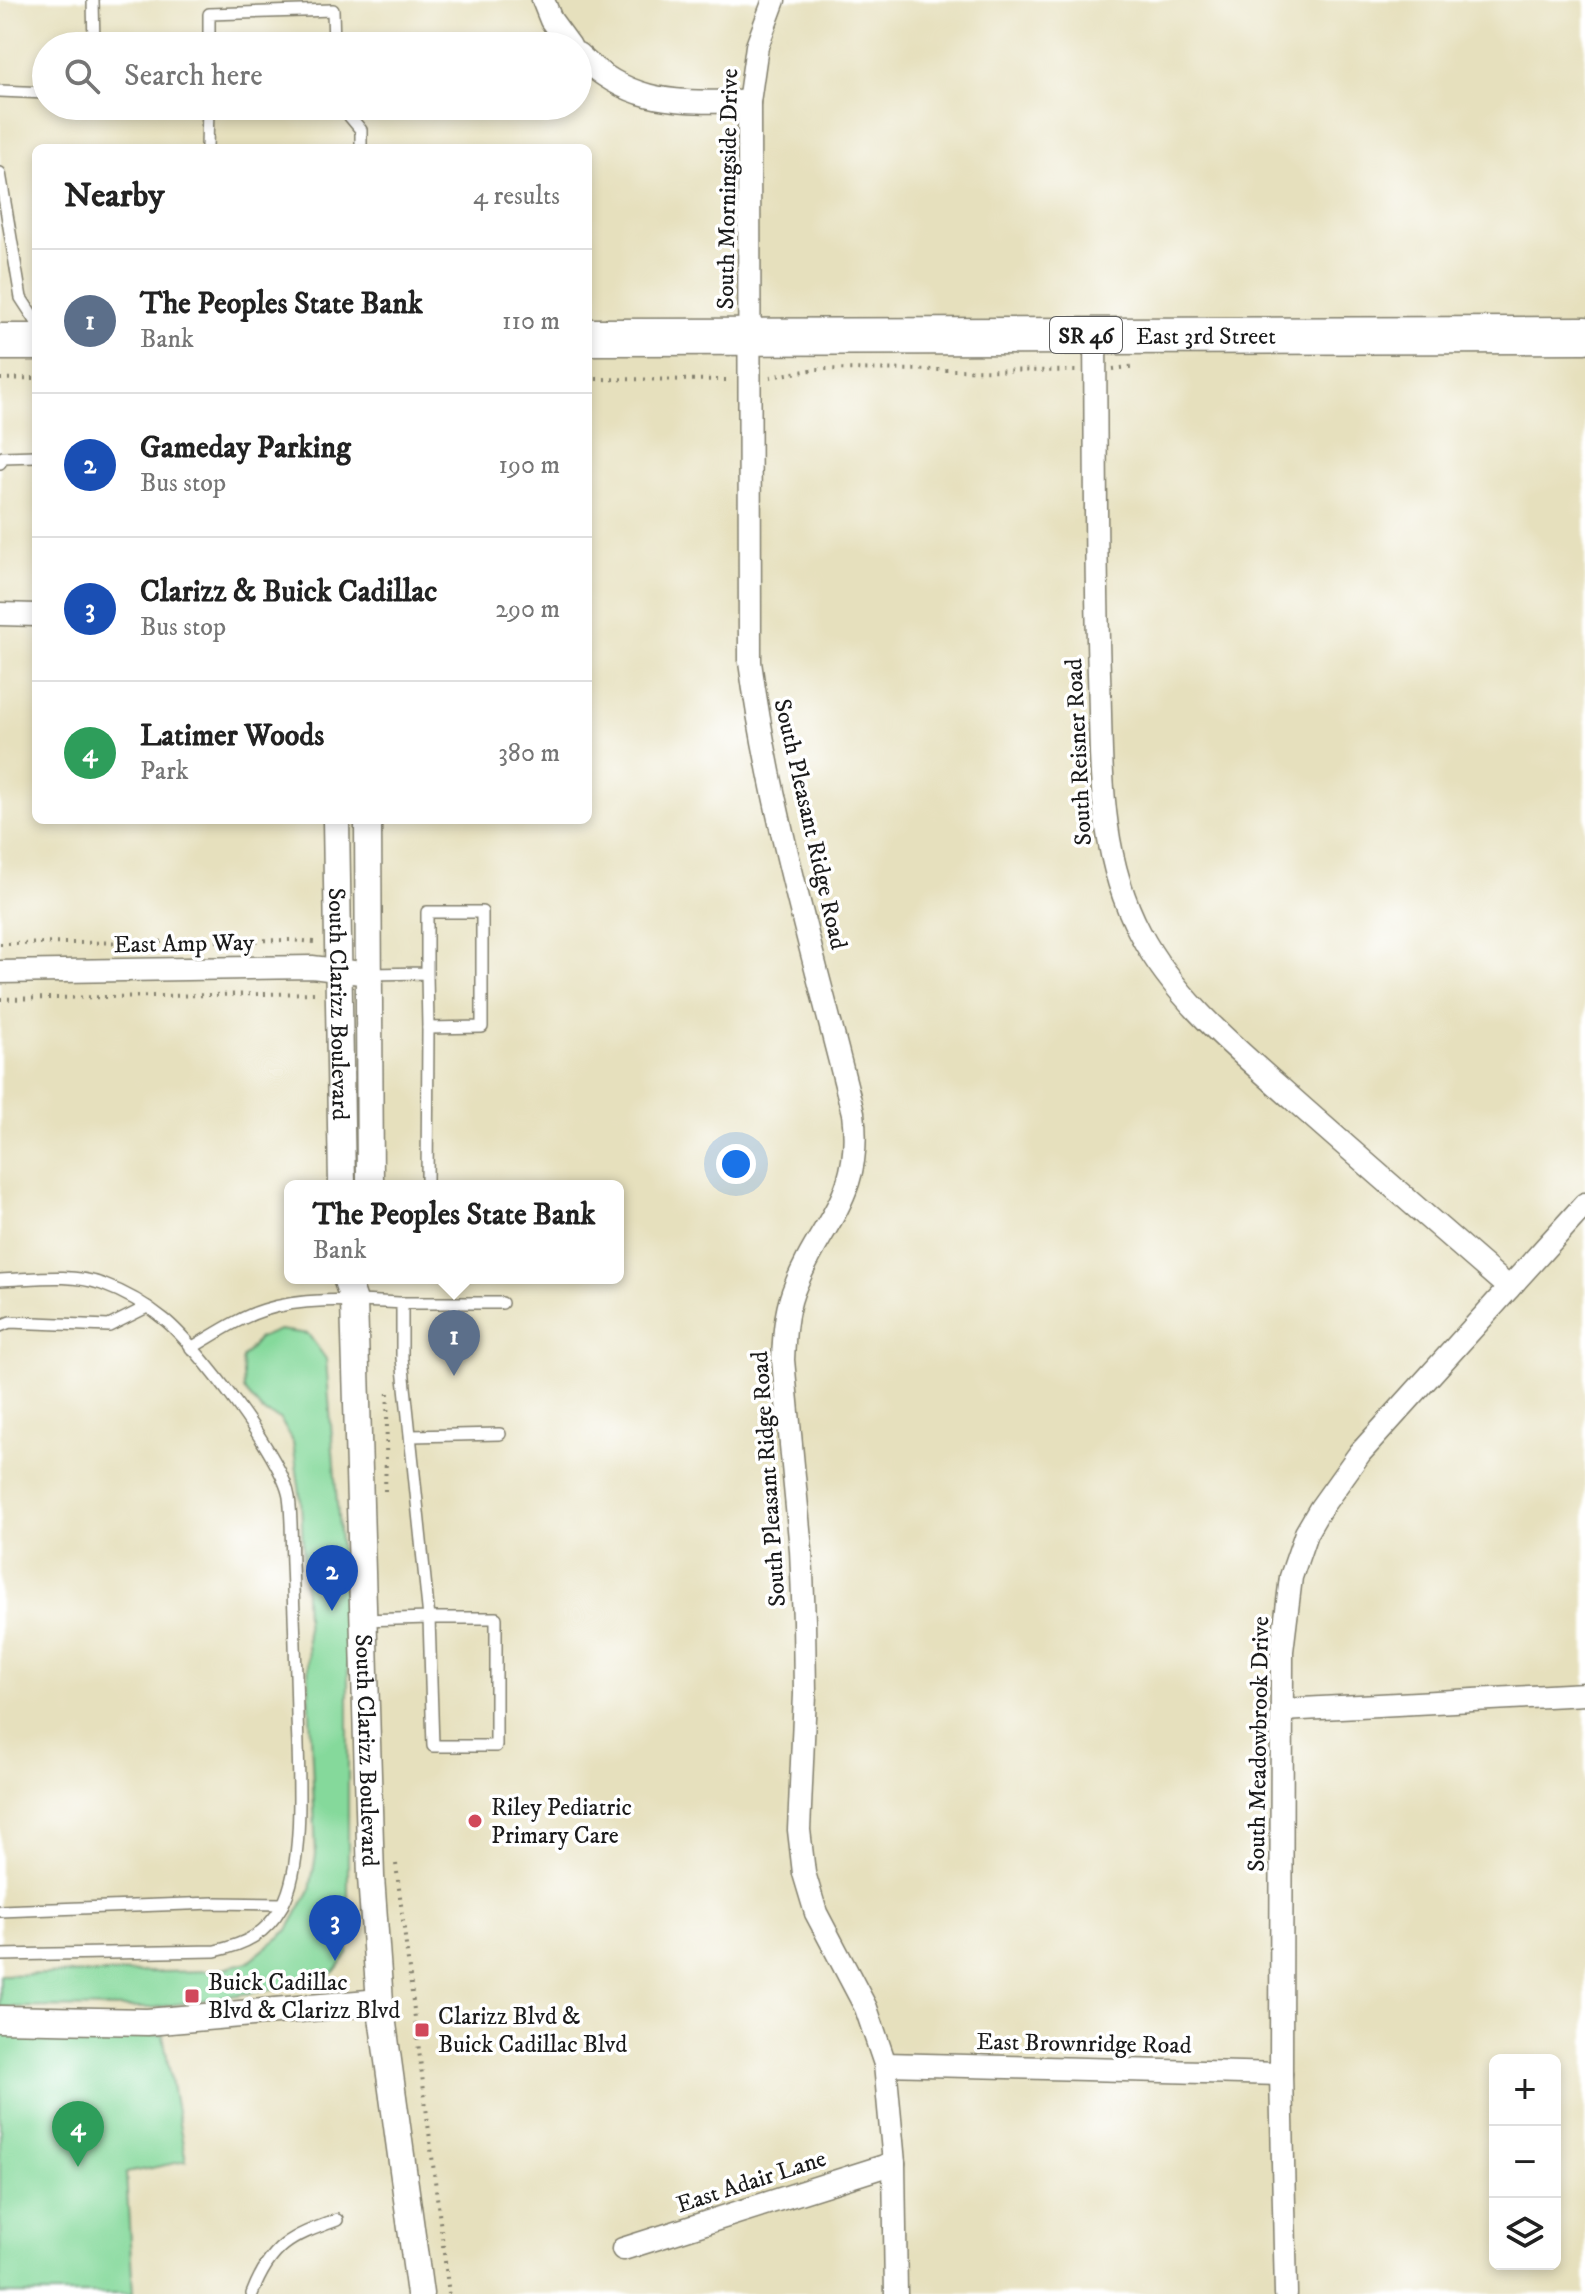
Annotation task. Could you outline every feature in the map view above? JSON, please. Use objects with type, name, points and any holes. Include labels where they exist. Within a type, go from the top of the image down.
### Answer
[{"type":"highway","name":"East 3rd Street","points":[[592,337],[1585,335]]},
{"type":"highway","points":[[0,342],[32,342]]},
{"type":"street","points":[[543,0],[560,32]]},
{"type":"street","name":"South Morningside Drive","points":[[751,335],[749,102],[757,46],[774,0]]},
{"type":"street","points":[[592,66],[632,92],[680,101],[749,102]]},
{"type":"street","name":"South Pleasant Ridge Road","points":[[751,335],[750,662],[760,734],[783,842],[847,1087],[855,1130],[853,1164],[846,1190],[792,1295],[784,1338],[783,1360],[801,1550],[804,1621],[805,1694],[799,1830],[804,1873],[816,1913],[866,2008],[885,2064],[894,2163],[896,2294]]},
{"type":"street","name":"South Reisner Road","points":[[1095,335],[1097,619],[1102,782],[1110,852],[1125,903],[1160,966],[1213,1026],[1509,1288]]},
{"type":"street","points":[[0,614],[32,615]]},
{"type":"street","name":"South Clarizz Boulevard","points":[[336,824],[342,1180]]},
{"type":"street","name":"South Clarizz Boulevard","points":[[368,824],[370,1180]]},
{"type":"street","name":"East Amp Way","points":[[0,972],[312,967],[369,974]]},
{"type":"street","name":"South Meadowbrook Drive","points":[[1286,2294],[1281,2074],[1282,1651],[1291,1577],[1306,1533],[1360,1453],[1585,1204]]},
{"type":"street","name":"South Clarizz Boulevard","points":[[355,1286],[371,1877],[380,2002],[420,2294]]},
{"type":"street","points":[[1283,1710],[1585,1694]]},
{"type":"street","points":[[0,2019],[147,2022],[380,2002]]},
{"type":"street","name":"East Brownridge Road","points":[[885,2064],[1281,2074]]},
{"type":"street","name":"East Adair Lane","points":[[623,2249],[894,2163]]},
{"type":"lane","points":[[93,0],[94,32]]},
{"type":"lane","points":[[209,32],[209,14],[333,10],[334,32]]},
{"type":"lane","points":[[0,91],[32,92]]},
{"type":"lane","points":[[207,144],[208,120]]},
{"type":"lane","points":[[353,120],[361,130],[361,144]]},
{"type":"lane","points":[[0,173],[21,298],[32,315]]},
{"type":"lane","points":[[0,233],[4,201]]},
{"type":"lane","points":[[0,463],[3,457],[32,456]]},
{"type":"lane","points":[[427,1180],[427,912],[482,912],[482,1027],[428,1028]]},
{"type":"lane","points":[[369,974],[427,973]]},
{"type":"lane","points":[[0,1280],[86,1279],[147,1307],[166,1320],[225,1388],[276,1463],[289,1494],[299,1815],[294,1861],[283,1904],[264,1932],[242,1945],[215,1951],[0,1955]]},
{"type":"lane","points":[[191,1348],[242,1318],[265,1309],[310,1302],[355,1286],[402,1303],[502,1303]]},
{"type":"lane","points":[[363,1620],[429,1618],[496,1618],[496,1746],[433,1746],[429,1618],[402,1358],[402,1303]]},
{"type":"lane","points":[[0,1326],[10,1322],[109,1326],[147,1307]]},
{"type":"lane","points":[[411,1436],[500,1434]]},
{"type":"lane","points":[[0,1911],[214,1903],[283,1904]]},
{"type":"lane","points":[[252,2294],[273,2252],[301,2233],[337,2220]]},
{"type":"path","points":[[0,379],[32,378]]},
{"type":"path","points":[[0,944],[321,942]]},
{"type":"path","points":[[0,999],[322,993]]},
{"type":"path","points":[[385,1493],[388,1382]]},
{"type":"path","points":[[395,1857],[449,2294]]},
{"type":"green space","points":[[279,1330],[308,1334],[326,1359],[348,1648],[348,1954],[334,1972],[315,1983],[152,2008],[0,2007],[0,1975],[212,1971],[248,1962],[288,1930],[310,1890],[316,1855],[301,1501],[293,1442],[280,1419],[263,1412],[244,1390],[242,1358],[259,1338]]},
{"type":"green space","points":[[0,2031],[163,2035],[186,2161],[126,2173],[133,2294],[0,2294]]},
{"type":"place","name":"The Peoples State Bank","points":[[454,1376]]},
{"type":"place","name":"Gameday Parking","points":[[332,1611]]},
{"type":"place","name":"Riley Pediatric Primary Care","points":[[475,1821]]},
{"type":"place","name":"Clarizz & Buick Cadillac","points":[[335,1961]]},
{"type":"place","name":"Buick Cadillac Blvd & Clarizz Blvd","points":[[192,1996]]},
{"type":"place","name":"Clarizz Blvd & Buick Cadillac Blvd","points":[[422,2030]]},
{"type":"place","name":"Latimer Woods","points":[[78,2167]]}]
